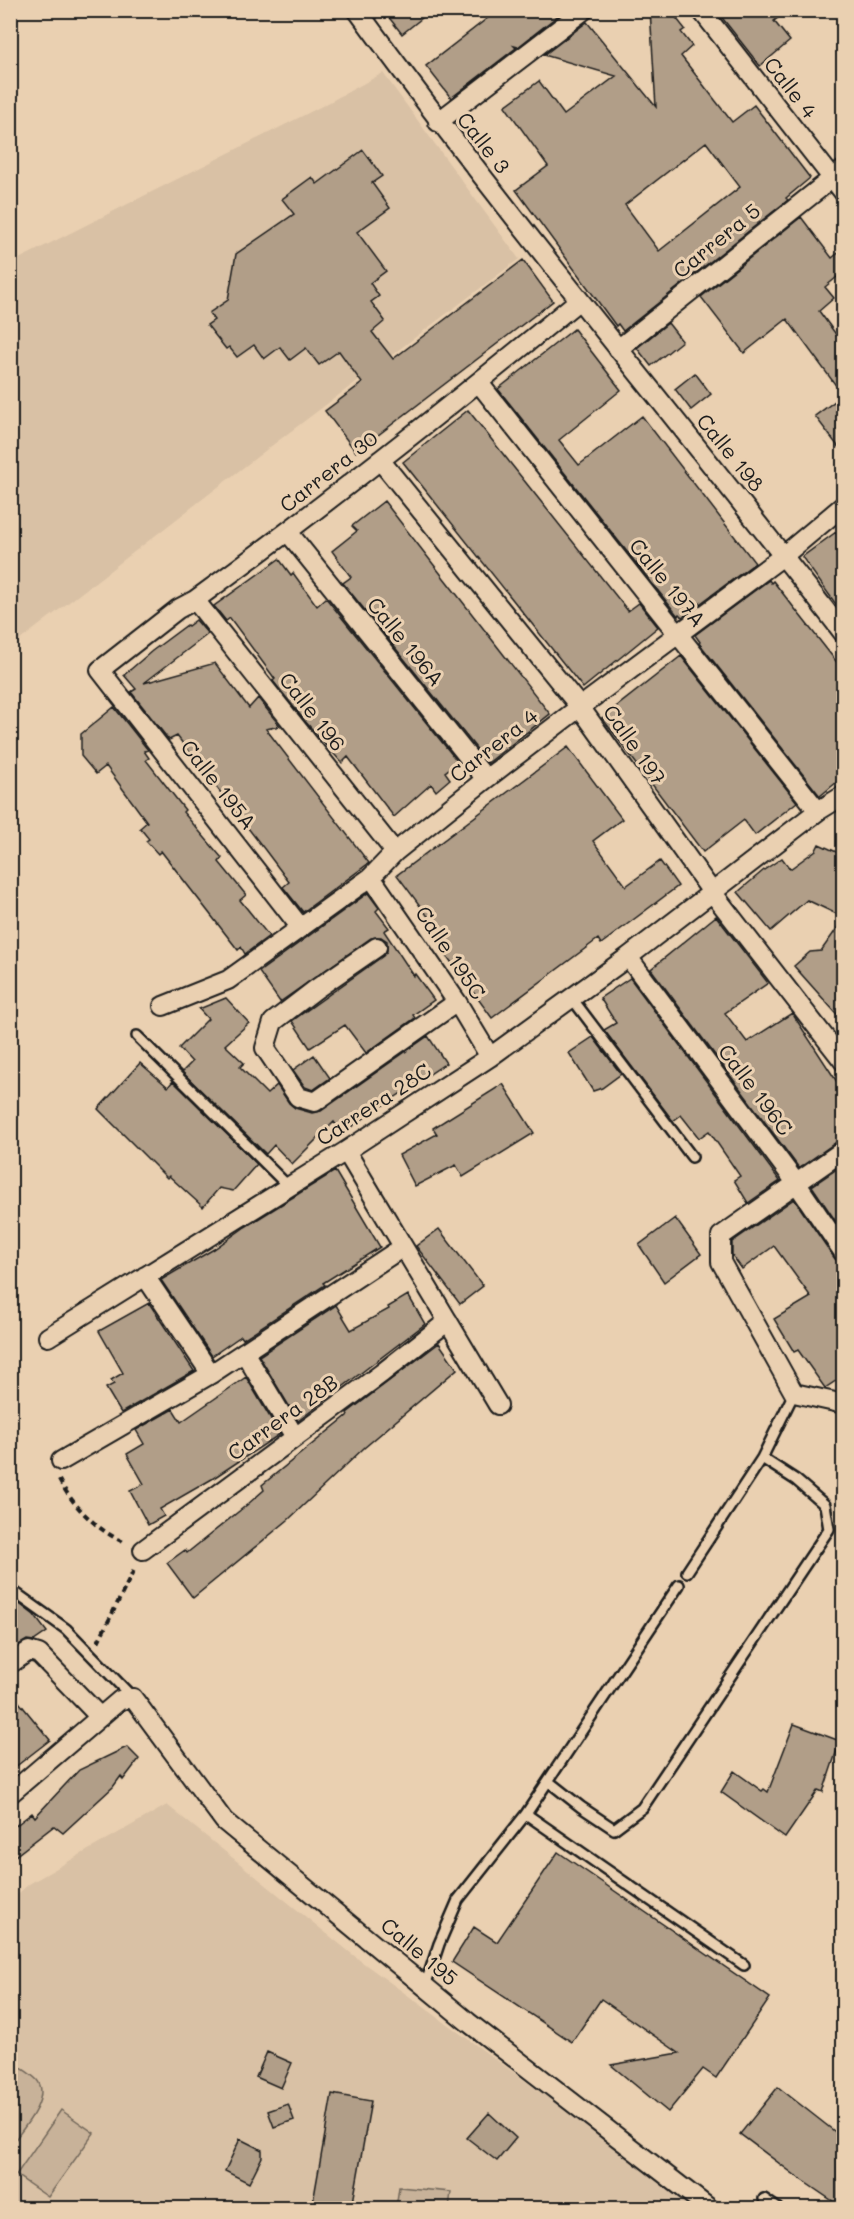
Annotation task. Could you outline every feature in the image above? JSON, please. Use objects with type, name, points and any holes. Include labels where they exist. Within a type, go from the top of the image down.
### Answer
[{"type":"street","name":"Calle 3","points":[[357,10],[438,122],[578,301]]},
{"type":"street","points":[[438,122],[584,10]]},
{"type":"street","name":"Calle 4","points":[[701,10],[838,174],[843,193]]},
{"type":"street","name":"Carrera 5","points":[[618,349],[838,174]]},
{"type":"street","name":"Calle 198","points":[[578,301],[843,634]]},
{"type":"street","name":"Carrera 30","points":[[100,670],[178,609],[195,600],[288,532],[479,383],[578,301]]},
{"type":"street","name":"Calle 197A","points":[[479,383],[818,811]]},
{"type":"street","name":"Calle 197","points":[[380,460],[580,707],[712,892],[843,1062]]},
{"type":"street","name":"Carrera 4","points":[[163,1006],[228,980],[371,877],[395,852],[486,779],[783,556],[843,505]]},
{"type":"street","name":"Calle 196A","points":[[288,532],[486,779]]},
{"type":"street","name":"Calle 196","points":[[195,600],[395,852]]},
{"type":"street","name":"Calle 195A","points":[[100,670],[301,928]]},
{"type":"street","name":"Carrera 28C","points":[[48,1337],[346,1151],[490,1057],[628,957],[818,811],[843,795]]},
{"type":"street","name":"Calle 195C","points":[[371,877],[457,1002],[490,1057]]},
{"type":"street","points":[[377,947],[273,1022],[265,1048],[298,1097],[315,1102],[457,1002]]},
{"type":"street","name":"Calle 196C","points":[[628,957],[797,1184],[843,1253]]},
{"type":"street","points":[[843,1150],[721,1236],[721,1262],[794,1393],[843,1404]]},
{"type":"street","points":[[346,1151],[498,1405]]},
{"type":"street","points":[[61,1461],[211,1374],[403,1247]]},
{"type":"street","points":[[145,1276],[211,1374]]},
{"type":"street","name":"Carrera 28B","points":[[143,1550],[382,1373],[448,1321]]},
{"type":"street","points":[[244,1352],[296,1437]]},
{"type":"street","points":[[10,1664],[28,1651],[39,1654],[100,1717]]},
{"type":"street","points":[[10,1794],[100,1717],[127,1699]]},
{"type":"street","name":"Calle 195","points":[[127,1699],[224,1821],[468,2022],[709,2208]]},
{"type":"lane","points":[[572,998],[692,1156]]},
{"type":"lane","points":[[137,1036],[288,1186]]},
{"type":"lane","points":[[687,1572],[762,1458],[794,1393]]},
{"type":"lane","points":[[548,1781],[614,1829],[642,1808],[829,1529],[825,1505],[796,1480],[762,1458]]},
{"type":"lane","points":[[425,1986],[439,1944],[458,1900],[526,1814],[679,1585]]},
{"type":"lane","name":"Calle 195","points":[[10,1589],[66,1629],[92,1656],[127,1699]]},
{"type":"lane","points":[[526,1814],[744,1965]]},
{"type":"lane","points":[[764,2199],[777,2208]]},
{"type":"path","points":[[61,1461],[55,1474],[69,1498],[112,1537],[143,1550],[92,1656]]},
{"type":"shaded area","points":[[383,73],[519,259],[11,647],[11,263]]},
{"type":"shaded area","points":[[167,1805],[362,1962],[697,2208],[11,2208],[10,1901],[29,1884]]},
{"type":"shaded area","points":[[11,2061],[37,2080],[41,2087],[41,2096],[28,2123],[11,2145]]},
{"type":"shaded area","points":[[61,2110],[94,2133],[48,2197],[16,2175]]},
{"type":"shaded area","points":[[399,2187],[451,2192],[449,2208],[396,2208]]},
{"type":"building","points":[[383,10],[432,10],[402,34]]},
{"type":"building","points":[[498,10],[565,10],[518,47],[514,46],[516,48],[451,98],[426,66]]},
{"type":"building","points":[[650,10],[670,10],[685,29],[681,32],[692,46],[681,56],[732,122],[754,105],[810,178],[786,198],[788,200],[623,331],[618,324],[616,326],[516,190],[548,166],[505,106],[539,81],[564,115],[616,76],[544,55],[587,22],[656,107]],"holes":[[[706,142],[740,187],[659,251],[625,205]]]},
{"type":"building","points":[[716,10],[788,10],[774,21],[790,41],[760,66]]},
{"type":"building","points":[[363,150],[382,176],[372,183],[390,208],[357,232],[386,271],[370,283],[379,296],[371,302],[385,321],[372,332],[393,359],[523,260],[553,301],[356,452],[325,411],[362,383],[339,351],[319,365],[306,348],[290,360],[280,347],[264,359],[254,345],[237,357],[229,347],[226,349],[207,325],[214,320],[209,313],[228,300],[236,254],[294,214],[282,199],[312,177],[317,184]]},
{"type":"building","points":[[801,217],[832,258],[843,249],[843,272],[825,287],[834,298],[819,311],[843,344],[843,395],[787,319],[744,353],[701,297]]},
{"type":"building","points":[[668,323],[682,341],[651,366],[637,348]]},
{"type":"building","points":[[574,329],[621,390],[559,440],[579,465],[642,416],[755,563],[682,617],[679,614],[678,616],[498,389]]},
{"type":"building","points":[[695,373],[711,394],[691,410],[675,389]]},
{"type":"building","points":[[843,395],[843,453],[815,416]]},
{"type":"building","points":[[468,410],[628,611],[639,603],[658,627],[583,688],[403,462]]},
{"type":"building","points":[[384,501],[550,714],[488,763],[343,583],[351,577],[332,551],[357,531],[352,526]]},
{"type":"building","points":[[836,532],[843,542],[843,614],[802,557]]},
{"type":"building","points":[[279,559],[291,575],[293,573],[317,606],[326,598],[458,762],[445,772],[450,779],[436,791],[431,784],[394,817],[348,757],[342,763],[304,720],[273,681],[275,679],[230,618],[226,621],[214,606]]},
{"type":"building","points":[[769,580],[771,583],[773,581],[843,670],[843,777],[820,796],[695,635]]},
{"type":"building","points":[[196,620],[208,634],[144,683],[215,663],[249,708],[258,698],[280,726],[266,729],[369,863],[303,912],[283,887],[289,882],[265,850],[177,736],[169,740],[131,692],[136,689],[124,675],[152,651]]},
{"type":"building","points":[[681,656],[797,802],[755,835],[744,820],[703,852],[602,718]]},
{"type":"building","points":[[114,707],[148,750],[144,751],[149,758],[146,760],[185,810],[183,812],[222,858],[219,862],[246,895],[240,900],[269,936],[245,954],[241,947],[238,950],[161,851],[158,854],[146,841],[149,839],[140,828],[147,822],[106,766],[96,774],[81,756],[81,734]]},
{"type":"building","points":[[568,747],[622,819],[593,841],[626,886],[660,861],[678,886],[601,944],[598,939],[492,1018],[446,955],[453,950],[397,875]]},
{"type":"building","points":[[819,844],[843,855],[843,917],[807,900],[771,931],[738,892],[782,858],[790,869],[816,850]]},
{"type":"building","points":[[368,893],[379,908],[376,911],[389,928],[384,931],[414,976],[415,974],[434,1000],[413,1015],[415,1018],[366,1053],[345,1025],[310,1048],[292,1021],[383,956],[387,951],[387,941],[381,937],[371,938],[280,1002],[259,972]]},
{"type":"building","points":[[716,916],[768,983],[725,1013],[747,1042],[792,1013],[843,1091],[843,1139],[799,1168],[651,969]]},
{"type":"building","points":[[843,920],[843,1021],[794,966],[810,952],[821,951]]},
{"type":"building","points":[[630,978],[780,1181],[748,1203],[734,1180],[740,1176],[709,1131],[699,1138],[681,1115],[673,1121],[604,1030],[616,1023],[600,998]]},
{"type":"building","points":[[226,998],[249,1023],[225,1045],[244,1063],[240,1067],[267,1094],[277,1085],[295,1108],[312,1113],[321,1111],[428,1036],[446,1063],[342,1133],[334,1122],[292,1164],[274,1145],[266,1154],[182,1072],[192,1062],[179,1048],[208,1019],[199,1009]]},
{"type":"building","points":[[593,1037],[621,1074],[602,1088],[593,1091],[569,1053]]},
{"type":"building","points":[[314,1055],[330,1078],[313,1090],[305,1087],[293,1070]]},
{"type":"building","points":[[140,1063],[168,1087],[173,1081],[257,1164],[233,1191],[219,1188],[203,1207],[169,1176],[167,1178],[98,1109]]},
{"type":"building","points":[[503,1084],[534,1133],[463,1177],[456,1165],[415,1186],[399,1155],[437,1134],[433,1128]]},
{"type":"building","points":[[840,1167],[843,1172],[843,1232],[812,1186]]},
{"type":"building","points":[[335,1171],[380,1247],[323,1283],[325,1285],[243,1339],[241,1336],[212,1356],[161,1280],[214,1249]]},
{"type":"building","points":[[794,1199],[835,1259],[843,1264],[843,1376],[825,1388],[798,1350],[794,1352],[774,1319],[811,1297],[774,1246],[742,1269],[732,1255],[732,1242]]},
{"type":"building","points":[[675,1218],[701,1254],[664,1282],[639,1245]]},
{"type":"building","points":[[439,1229],[483,1286],[460,1304],[416,1246]]},
{"type":"building","points":[[408,1295],[425,1324],[298,1421],[259,1356],[336,1305],[351,1330],[389,1309],[388,1307]]},
{"type":"building","points":[[149,1303],[194,1371],[121,1413],[106,1388],[114,1384],[111,1380],[123,1373],[99,1331]]},
{"type":"building","points":[[439,1343],[457,1369],[364,1448],[288,1520],[193,1598],[167,1563],[185,1550],[187,1553],[248,1504],[264,1490],[262,1485],[348,1415],[347,1413]]},
{"type":"building","points":[[246,1377],[280,1434],[212,1479],[160,1509],[164,1516],[148,1525],[130,1491],[144,1484],[127,1454],[144,1444],[136,1430],[173,1409],[181,1422]]},
{"type":"building","points":[[17,1602],[34,1615],[47,1632],[34,1641],[27,1640],[10,1650],[10,1607]]},
{"type":"building","points":[[10,1691],[50,1740],[10,1771]]},
{"type":"building","points":[[794,1724],[840,1741],[823,1792],[818,1790],[785,1838],[721,1792],[734,1771],[762,1791],[764,1789],[768,1792]]},
{"type":"building","points":[[127,1747],[139,1759],[123,1780],[121,1776],[113,1787],[63,1833],[54,1826],[10,1860],[10,1830],[32,1813],[35,1817],[79,1770]]},
{"type":"building","points":[[558,1852],[770,1998],[716,2078],[703,2069],[668,2112],[611,2065],[679,2053],[601,1999],[572,2042],[452,1962],[474,1927],[497,1942]]},
{"type":"building","points":[[267,2052],[292,2063],[281,2088],[256,2077]]},
{"type":"building","points":[[778,2087],[843,2138],[843,2208],[740,2134]]},
{"type":"building","points":[[332,2094],[371,2101],[352,2208],[312,2208]]},
{"type":"building","points":[[288,2104],[294,2120],[274,2127],[268,2111]]},
{"type":"building","points":[[489,2113],[516,2138],[497,2161],[467,2138]]},
{"type":"building","points":[[240,2139],[262,2150],[262,2157],[249,2183],[225,2171]]}]
